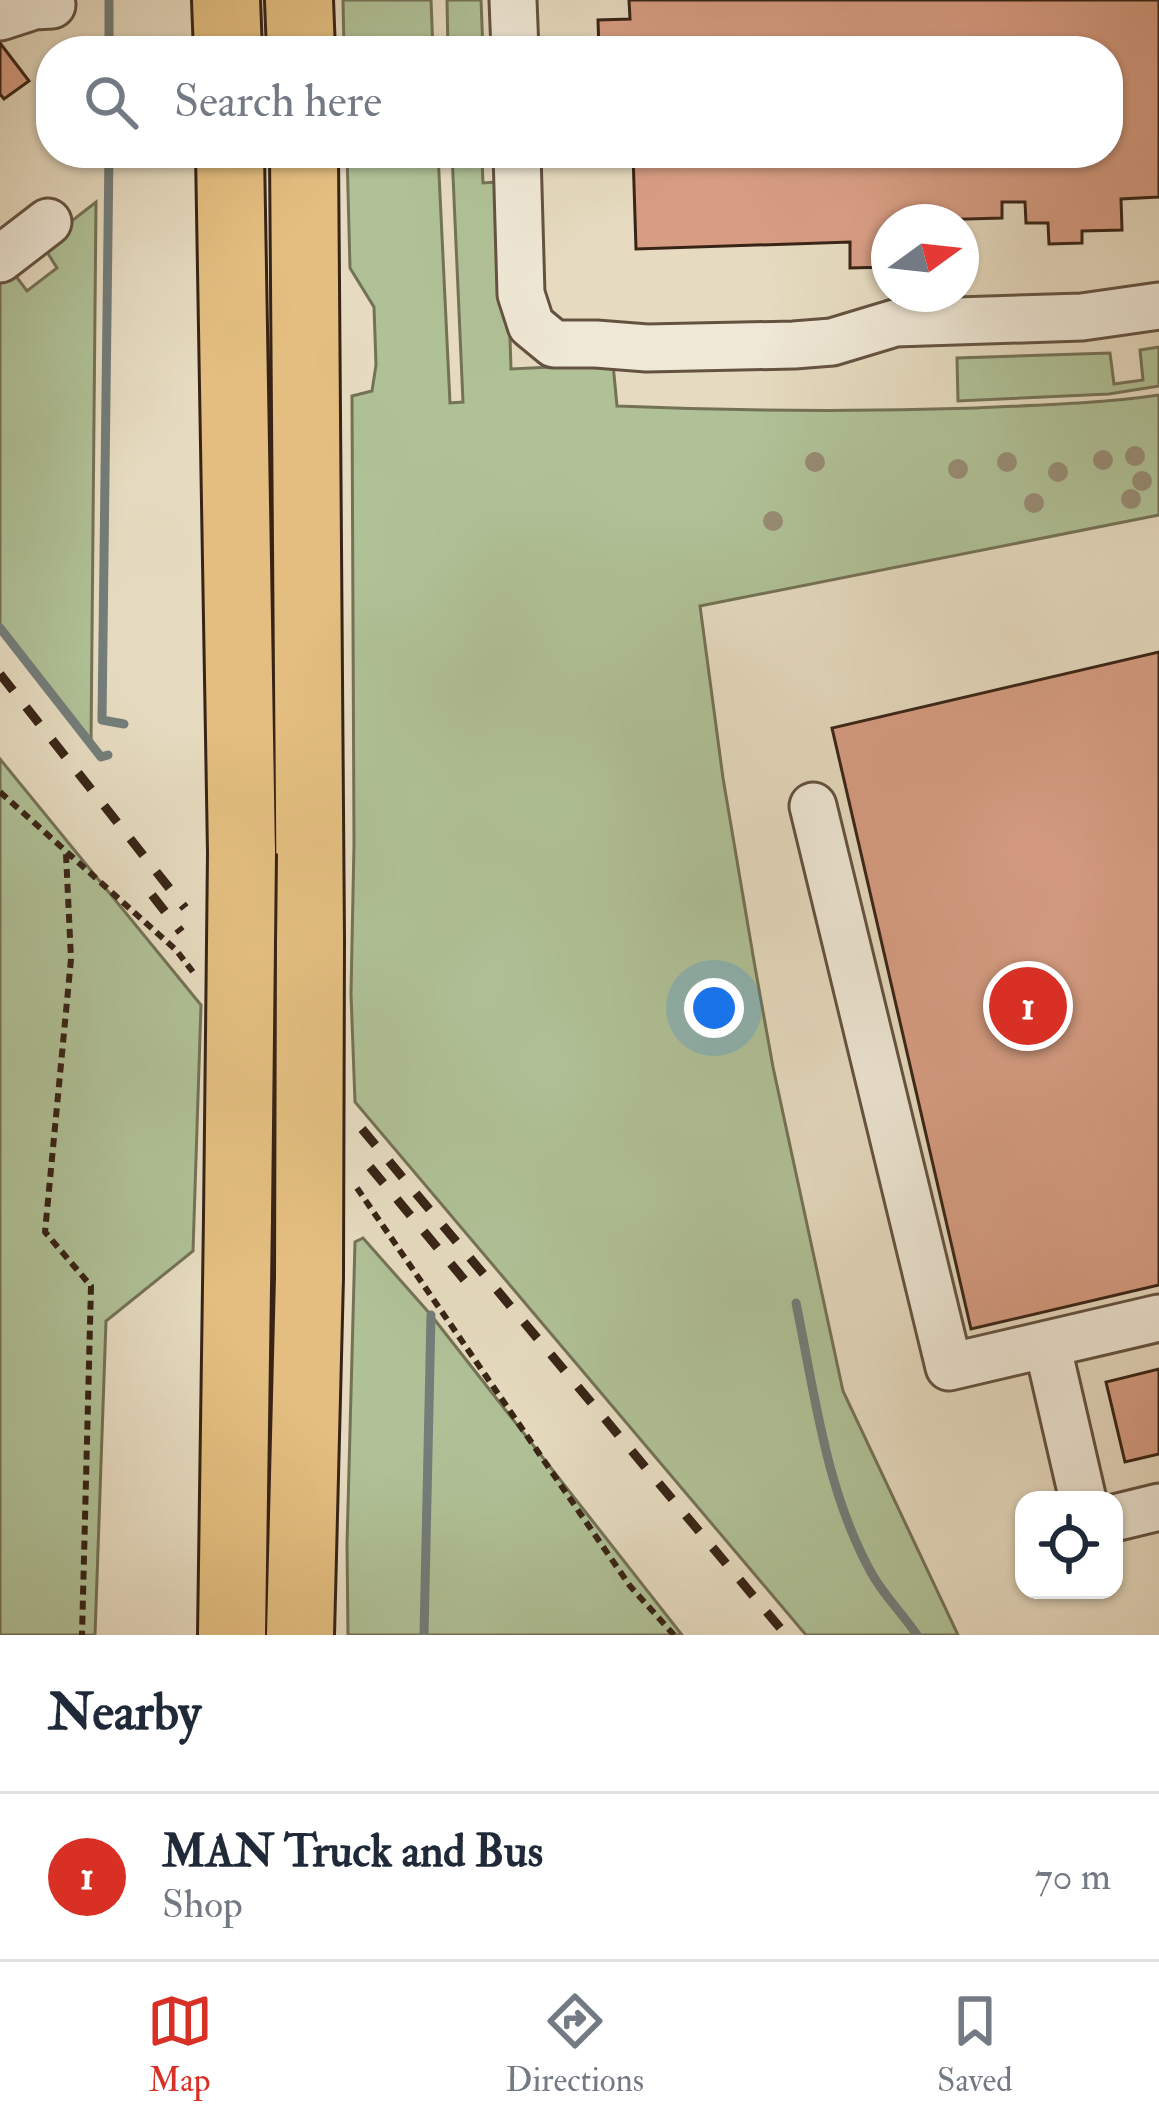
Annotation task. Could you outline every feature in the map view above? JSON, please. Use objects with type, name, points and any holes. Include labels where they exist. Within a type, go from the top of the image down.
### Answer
[{"type":"highway","points":[[226,0],[227,36]]},
{"type":"highway","points":[[299,0],[300,36]]},
{"type":"highway","points":[[230,168],[242,853],[232,1635]]},
{"type":"highway","points":[[301,1635],[310,940],[304,168]]},
{"type":"street","points":[[513,0],[514,36]]},
{"type":"street","points":[[0,17],[52,5]]},
{"type":"street","points":[[518,168],[521,294],[531,325],[554,344],[647,348],[794,345],[832,342],[895,323],[1082,317],[1159,306]]},
{"type":"street","points":[[0,259],[48,222]]},
{"type":"street","points":[[813,806],[949,1366],[1159,1318]]},
{"type":"street","points":[[1047,1344],[1081,1491]]},
{"type":"street","points":[[1123,1516],[1159,1508]]},
{"type":"path","points":[[66,854],[71,958],[45,1232],[91,1286],[82,1635]]},
{"type":"green space","points":[[343,0],[431,0],[432,36],[344,36]]},
{"type":"green space","points":[[447,0],[481,0],[482,36],[448,36]]},
{"type":"green space","points":[[347,168],[439,168],[450,403],[463,402],[453,168],[482,168],[483,183],[496,182],[500,168],[504,168],[511,369],[613,364],[617,406],[931,409],[1159,395],[1159,515],[700,606],[723,778],[773,1067],[843,1391],[958,1635],[806,1635],[355,1102],[352,396],[372,391],[376,365],[374,307],[350,268]]},
{"type":"green space","points":[[96,202],[91,744],[0,628],[0,268],[6,263],[27,291],[57,268],[42,244]]},
{"type":"green space","points":[[1159,347],[1159,386],[1109,394],[958,401],[957,358],[1110,353],[1114,384],[1143,380],[1140,350]]},
{"type":"green space","points":[[0,759],[201,1005],[193,1251],[106,1321],[95,1635],[0,1635]]},
{"type":"green space","points":[[363,1238],[431,1315],[682,1635],[348,1635],[355,1242]]},
{"type":"building","points":[[629,0],[1159,0],[1159,197],[1121,199],[1122,230],[1082,231],[1082,243],[1049,244],[1048,223],[1026,223],[1025,202],[1002,202],[1002,218],[979,219],[979,204],[871,204],[871,267],[850,268],[850,242],[636,249],[633,168],[1123,168],[1123,36],[599,36],[598,20],[630,19]]},
{"type":"building","points":[[0,43],[29,81],[4,99],[0,94]]},
{"type":"building","points":[[1159,652],[1159,1285],[971,1329],[832,728]]},
{"type":"building","points":[[1159,1369],[1159,1454],[1125,1462],[1106,1382]]},
{"type":"waterway","points":[[109,0],[109,36]]},
{"type":"waterway","points":[[109,168],[102,720],[124,724]]},
{"type":"waterway","points":[[0,628],[101,757],[108,755]]},
{"type":"waterway","points":[[796,1303],[843,1510],[872,1574],[917,1635]]},
{"type":"waterway","points":[[424,1635],[431,1315]]},
{"type":"railway","points":[[0,674],[185,908]]},
{"type":"railway","points":[[152,895],[181,932]]},
{"type":"railway","points":[[362,1129],[786,1635]]},
{"type":"railway","points":[[370,1167],[477,1295]]},
{"type":"place","name":"MAN Truck and Bus","points":[[1028,1006]]}]
